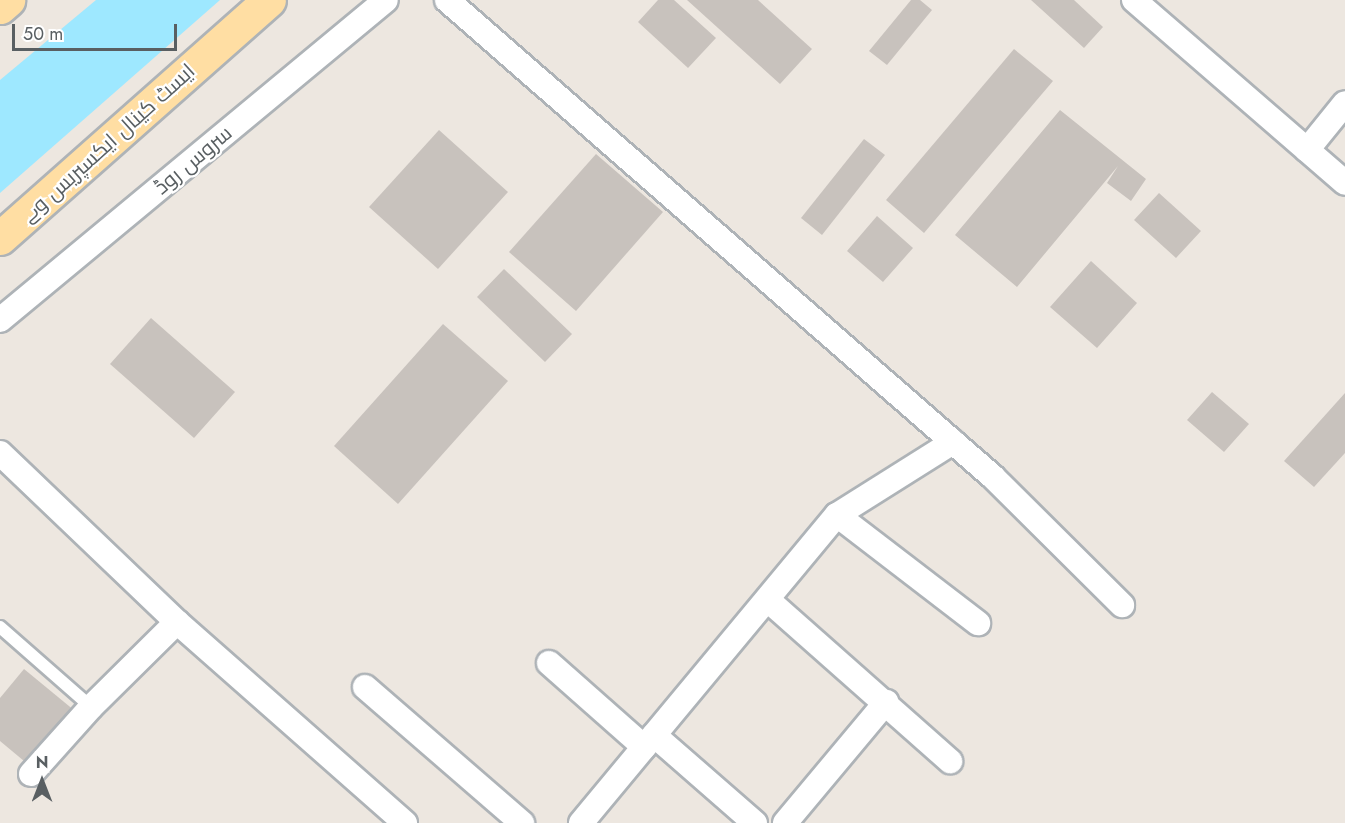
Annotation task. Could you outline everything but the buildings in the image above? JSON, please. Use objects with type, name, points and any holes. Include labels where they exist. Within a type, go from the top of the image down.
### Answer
[{"type":"main road","points":[[0,7],[8,0]]},
{"type":"main road","name":"ایسٹ کینال ایکسپریس وے","points":[[0,238],[269,0]]},
{"type":"main road","points":[[0,245],[69,179]]},
{"type":"street","name":"سروس روڈ","points":[[0,320],[386,0]]},
{"type":"street","points":[[447,0],[953,442],[1122,605]]},
{"type":"street","points":[[1134,0],[1345,183]]},
{"type":"street","points":[[1307,150],[1345,103]]},
{"type":"street","points":[[581,823],[769,601],[837,515],[953,442]]},
{"type":"street","points":[[0,453],[177,621],[405,823]]},
{"type":"street","points":[[837,515],[978,623]]},
{"type":"street","points":[[769,601],[886,702],[950,761]]},
{"type":"street","points":[[31,774],[91,707],[177,621]]},
{"type":"street","points":[[549,663],[755,823]]},
{"type":"street","points":[[365,687],[522,823]]},
{"type":"street","points":[[784,823],[886,702]]},
{"type":"lane","points":[[0,627],[91,707]]},
{"type":"water","points":[[96,0],[220,0],[0,193],[0,80]]}]
